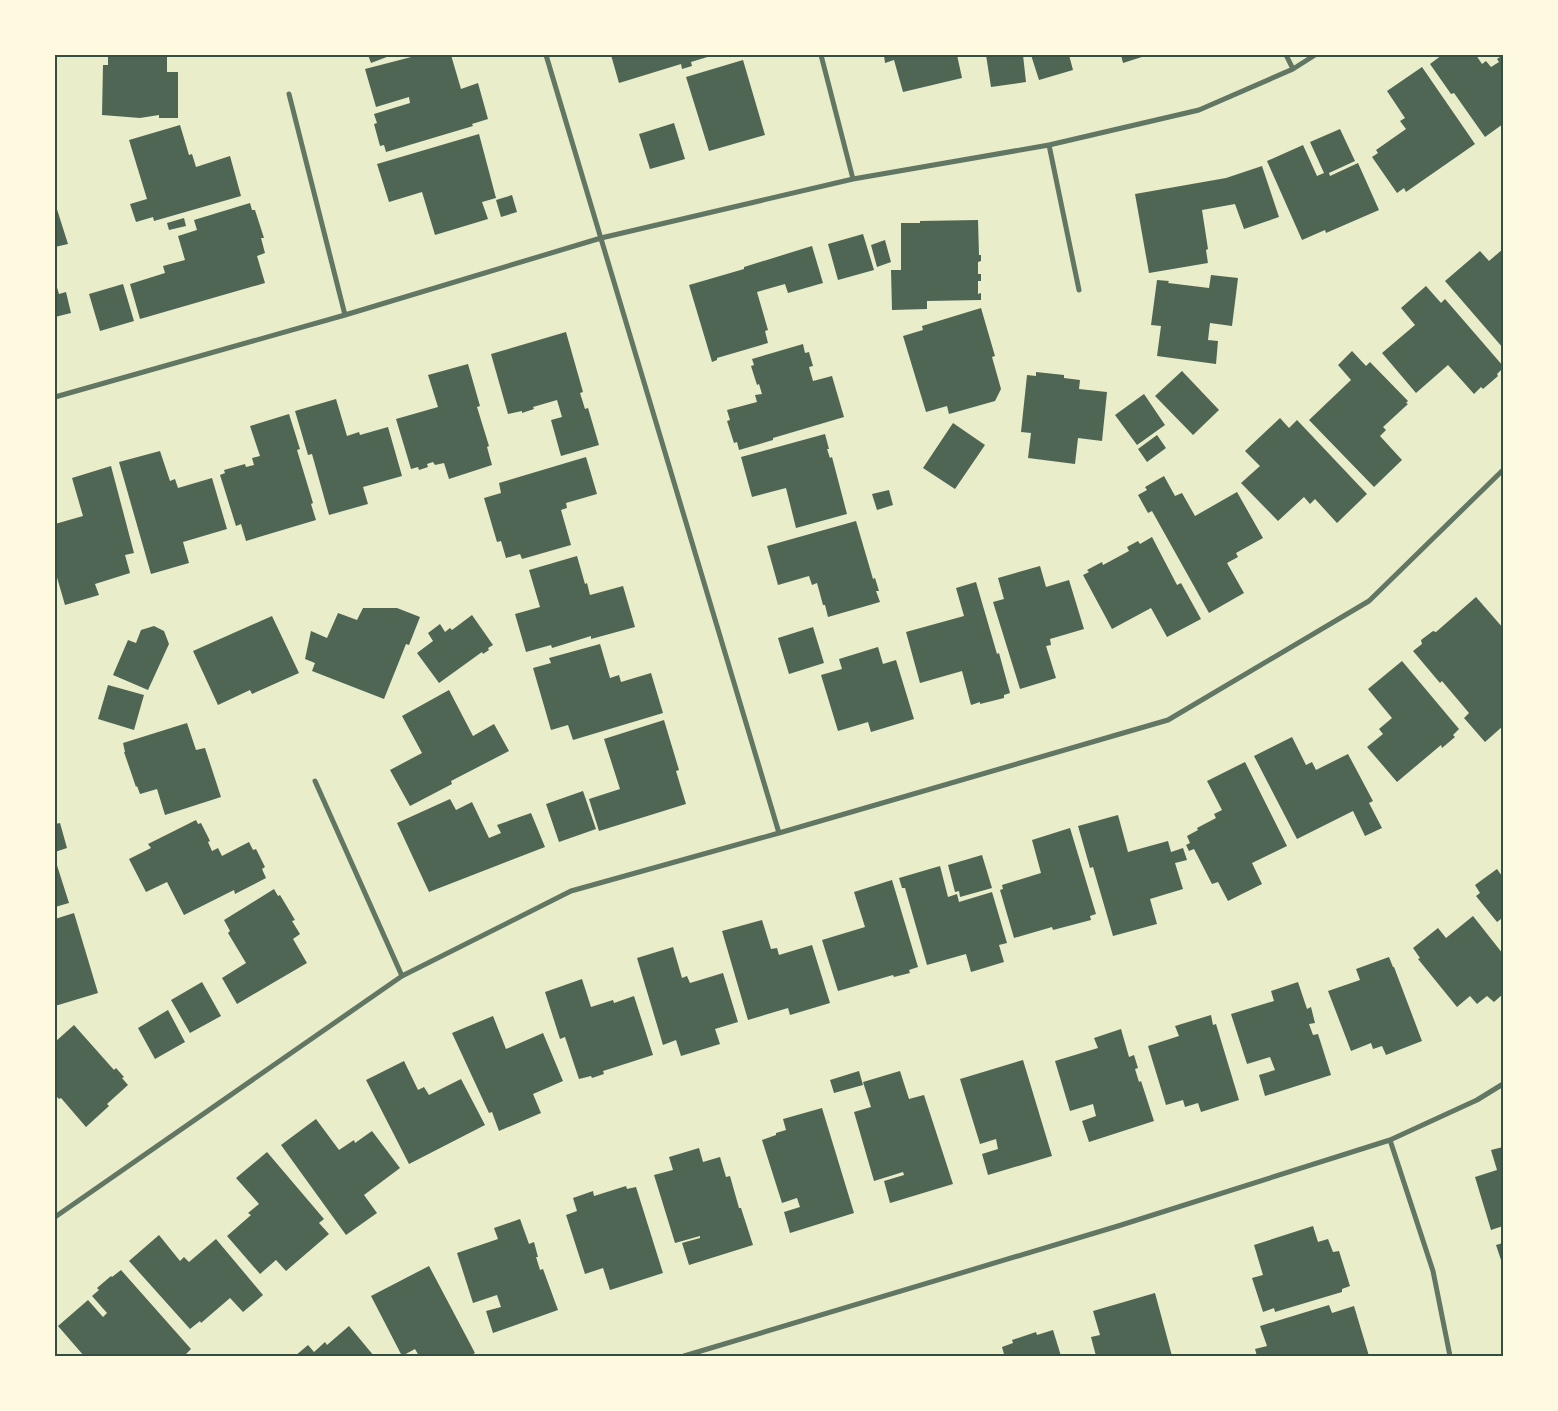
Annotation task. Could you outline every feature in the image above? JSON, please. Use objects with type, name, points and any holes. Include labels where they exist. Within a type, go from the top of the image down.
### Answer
[{"type":"street","points":[[546,55],[778,834]]},
{"type":"street","points":[[821,55],[853,180]]},
{"type":"street","points":[[1286,55],[1293,69]]},
{"type":"street","points":[[55,396],[345,315],[601,238],[853,180],[1049,145],[1199,110],[1293,69],[1315,55]]},
{"type":"street","points":[[289,94],[345,315]]},
{"type":"street","points":[[1049,145],[1080,290]]},
{"type":"street","points":[[55,1217],[402,976],[571,891],[778,834],[1168,720],[1369,601],[1503,470]]},
{"type":"street","points":[[315,781],[402,976]]},
{"type":"street","points":[[684,1356],[1118,1226],[1390,1140],[1477,1100],[1503,1084]]},
{"type":"street","points":[[1390,1140],[1433,1271],[1450,1356]]},
{"type":"building","points":[[108,55],[167,55],[167,72],[178,72],[178,118],[159,118],[159,115],[140,118],[102,115],[103,65],[108,65]]},
{"type":"building","points":[[368,55],[392,55],[371,63]]},
{"type":"building","points":[[419,55],[451,55],[461,89],[478,83],[488,119],[472,124],[473,126],[386,152],[384,145],[380,146],[374,124],[377,123],[374,114],[410,103],[409,97],[376,107],[365,69]]},
{"type":"building","points":[[611,55],[714,55],[691,62],[692,66],[682,69],[681,64],[619,83]]},
{"type":"building","points":[[884,55],[957,55],[962,78],[903,92],[894,60],[885,63]]},
{"type":"building","points":[[986,55],[1023,55],[1026,82],[991,87]]},
{"type":"building","points":[[1031,55],[1069,55],[1073,70],[1039,80]]},
{"type":"building","points":[[1121,55],[1148,55],[1123,63]]},
{"type":"building","points":[[1442,55],[1476,55],[1482,64],[1486,61],[1491,67],[1499,62],[1497,59],[1503,55],[1503,124],[1485,137],[1454,93],[1451,94],[1430,64]]},
{"type":"building","points":[[743,60],[765,135],[709,151],[686,77]]},
{"type":"building","points":[[1422,67],[1475,144],[1406,192],[1404,188],[1397,193],[1372,157],[1378,153],[1376,150],[1406,129],[1400,121],[1405,118],[1387,91]]},
{"type":"building","points":[[674,123],[685,159],[650,169],[639,134]]},
{"type":"building","points":[[180,125],[189,155],[192,154],[196,167],[230,156],[241,196],[154,221],[153,217],[136,222],[130,204],[147,199],[129,140]]},
{"type":"building","points":[[1340,129],[1355,161],[1329,173],[1330,176],[1358,163],[1379,210],[1326,233],[1325,230],[1302,240],[1267,161],[1303,145],[1317,176],[1324,173],[1310,142]]},
{"type":"building","points":[[479,134],[496,198],[482,202],[488,219],[435,235],[422,192],[389,202],[377,164]]},
{"type":"building","points":[[1262,166],[1279,217],[1244,229],[1235,204],[1202,210],[1208,249],[1206,250],[1208,263],[1149,273],[1135,194],[1226,178]]},
{"type":"building","points":[[512,195],[517,212],[501,217],[496,200]]},
{"type":"building","points":[[55,203],[68,244],[55,247]]},
{"type":"building","points":[[250,203],[252,210],[255,210],[264,238],[261,238],[265,253],[257,256],[265,283],[140,319],[130,284],[165,273],[163,266],[185,260],[178,236],[197,230],[194,220]]},
{"type":"building","points":[[184,218],[186,226],[169,230],[167,223]]},
{"type":"building","points":[[978,220],[979,255],[981,255],[981,261],[978,262],[978,274],[981,274],[981,281],[978,281],[978,294],[981,293],[981,300],[927,301],[927,309],[892,310],[891,270],[901,270],[901,223]]},
{"type":"building","points":[[863,234],[874,270],[838,280],[828,244]]},
{"type":"building","points":[[885,240],[891,262],[877,267],[871,245]]},
{"type":"building","points":[[812,246],[823,283],[788,293],[785,284],[757,292],[768,330],[765,331],[768,343],[717,358],[717,360],[712,362],[689,285]]},
{"type":"building","points":[[1503,249],[1503,348],[1445,281],[1480,251],[1489,261]]},
{"type":"building","points":[[1211,275],[1238,278],[1232,326],[1210,323],[1208,340],[1218,341],[1216,364],[1157,356],[1161,326],[1151,325],[1157,280],[1209,288]]},
{"type":"building","points":[[55,281],[59,294],[66,292],[71,313],[55,317]]},
{"type":"building","points":[[123,284],[134,321],[100,331],[89,294]]},
{"type":"building","points":[[1426,286],[1441,303],[1445,299],[1503,366],[1497,374],[1498,376],[1474,394],[1448,365],[1416,393],[1382,353],[1415,325],[1401,308]]},
{"type":"building","points":[[981,308],[995,356],[992,357],[1001,389],[995,401],[949,414],[947,406],[926,412],[903,336],[923,330],[922,326]]},
{"type":"building","points":[[566,332],[583,392],[580,393],[585,409],[588,408],[599,445],[561,456],[551,420],[562,417],[557,400],[533,407],[534,409],[522,413],[522,411],[508,414],[491,354]]},
{"type":"building","points":[[803,344],[805,353],[809,352],[813,366],[809,367],[813,381],[832,376],[844,417],[739,450],[737,442],[734,443],[727,421],[730,420],[727,410],[757,402],[755,395],[762,394],[751,366],[754,365],[752,359]]},
{"type":"building","points":[[1352,351],[1366,366],[1370,362],[1408,401],[1406,403],[1408,404],[1383,427],[1386,430],[1380,436],[1402,460],[1374,487],[1309,420],[1351,380],[1338,365]]},
{"type":"building","points":[[468,364],[480,406],[477,407],[489,446],[487,447],[492,465],[449,479],[444,463],[435,465],[433,462],[427,464],[428,467],[419,470],[418,467],[411,469],[396,419],[438,407],[428,375]]},
{"type":"building","points":[[1182,371],[1219,410],[1193,435],[1155,396]]},
{"type":"building","points":[[1036,372],[1064,375],[1064,378],[1080,380],[1079,389],[1107,392],[1102,441],[1078,438],[1075,464],[1028,458],[1031,433],[1021,432],[1027,375],[1036,376]]},
{"type":"building","points":[[1144,394],[1165,425],[1137,445],[1115,415]]},
{"type":"building","points":[[336,399],[347,436],[359,432],[360,435],[388,427],[402,476],[363,487],[368,504],[329,515],[312,454],[308,455],[295,411]]},
{"type":"building","points":[[289,414],[300,449],[297,450],[313,503],[311,504],[316,520],[246,541],[241,524],[236,526],[220,475],[225,473],[224,470],[245,464],[246,467],[254,465],[252,458],[260,456],[250,426]]},
{"type":"building","points":[[1280,418],[1289,428],[1297,420],[1367,494],[1337,523],[1315,499],[1310,504],[1304,497],[1278,521],[1241,483],[1260,466],[1245,451]]},
{"type":"building","points":[[953,423],[985,445],[955,489],[923,468]]},
{"type":"building","points":[[825,434],[829,449],[827,449],[830,458],[832,457],[847,514],[796,528],[786,488],[752,497],[741,457]]},
{"type":"building","points":[[1157,435],[1166,448],[1147,462],[1138,449]]},
{"type":"building","points":[[160,451],[170,481],[175,479],[178,488],[212,478],[227,529],[183,542],[189,563],[151,574],[119,462]]},
{"type":"building","points":[[586,457],[597,494],[566,503],[567,508],[561,510],[571,545],[522,559],[520,554],[506,558],[501,541],[497,542],[484,498],[501,493],[499,483]]},
{"type":"building","points":[[111,466],[134,553],[125,555],[130,573],[95,584],[99,595],[65,605],[56,574],[55,524],[83,516],[72,478]]},
{"type":"building","points":[[1164,476],[1175,496],[1182,493],[1195,516],[1237,492],[1263,538],[1236,553],[1238,557],[1227,563],[1244,593],[1209,613],[1152,511],[1148,513],[1138,495],[1147,490],[1145,487]]},
{"type":"building","points":[[889,490],[893,505],[877,510],[872,494]]},
{"type":"building","points":[[856,521],[873,579],[875,578],[879,591],[876,591],[880,602],[828,617],[817,583],[812,585],[809,576],[778,585],[767,546]]},
{"type":"building","points":[[1152,537],[1177,585],[1181,583],[1201,619],[1167,637],[1151,608],[1112,629],[1083,575],[1089,572],[1087,570],[1102,562],[1103,565],[1129,551],[1127,547],[1138,541],[1140,544]]},
{"type":"building","points":[[577,556],[590,595],[623,586],[635,627],[591,639],[591,636],[552,648],[551,645],[526,652],[515,614],[540,607],[529,570]]},
{"type":"building","points":[[1040,566],[1046,587],[1069,580],[1084,629],[1050,639],[1051,645],[1046,646],[1056,678],[1020,689],[993,602],[1004,599],[998,578]]},
{"type":"building","points":[[976,582],[1010,693],[1004,695],[1004,698],[971,705],[962,671],[920,683],[906,632],[964,616],[956,588]]},
{"type":"building","points":[[1476,597],[1503,628],[1503,704],[1501,706],[1503,708],[1503,726],[1485,742],[1464,718],[1469,713],[1413,651],[1422,644],[1421,640],[1433,631],[1436,632]]},
{"type":"building","points":[[363,608],[397,608],[420,617],[409,645],[406,644],[384,699],[312,671],[315,663],[305,659],[311,631],[327,638],[338,613],[357,620]]},
{"type":"building","points":[[472,615],[493,645],[488,648],[489,650],[483,654],[482,652],[439,683],[417,653],[433,641],[428,633],[440,624],[445,632],[450,628],[452,630]]},
{"type":"building","points":[[272,616],[299,673],[252,694],[250,690],[218,705],[193,651]]},
{"type":"building","points":[[154,626],[164,631],[169,644],[148,690],[113,675],[128,640],[136,643],[141,630]]},
{"type":"building","points":[[813,627],[824,663],[789,674],[778,638]]},
{"type":"building","points":[[600,644],[610,678],[619,675],[621,682],[651,673],[663,713],[573,740],[568,725],[551,730],[533,668],[551,663],[549,658]]},
{"type":"building","points":[[878,647],[883,664],[896,660],[914,719],[871,732],[868,722],[838,731],[821,675],[842,669],[839,659]]},
{"type":"building","points":[[1402,661],[1459,729],[1453,735],[1455,737],[1442,748],[1441,745],[1397,782],[1367,747],[1383,734],[1379,729],[1392,718],[1368,689]]},
{"type":"building","points":[[108,685],[144,695],[134,730],[98,719]]},
{"type":"building","points":[[449,690],[473,736],[494,724],[509,751],[451,781],[452,784],[410,806],[390,770],[422,753],[402,716]]},
{"type":"building","points":[[664,720],[679,770],[676,771],[686,804],[599,831],[589,799],[620,789],[604,739]]},
{"type":"building","points":[[187,723],[196,750],[205,748],[221,797],[165,815],[157,789],[140,794],[124,752],[123,743]]},
{"type":"building","points":[[1292,737],[1306,765],[1312,762],[1316,770],[1348,754],[1373,801],[1369,803],[1382,828],[1365,836],[1353,811],[1297,839],[1254,756]]},
{"type":"building","points":[[1245,762],[1287,846],[1252,863],[1262,884],[1228,901],[1218,882],[1212,884],[1194,849],[1189,851],[1186,845],[1190,843],[1187,836],[1198,830],[1197,828],[1216,818],[1214,814],[1222,810],[1207,781]]},
{"type":"building","points":[[583,791],[596,829],[559,842],[546,804]]},
{"type":"building","points":[[450,799],[456,810],[472,802],[489,838],[501,833],[497,825],[531,813],[545,847],[429,892],[397,823]]},
{"type":"building","points":[[1118,815],[1128,852],[1168,841],[1171,852],[1183,848],[1187,860],[1175,863],[1183,889],[1150,899],[1157,924],[1113,936],[1093,867],[1090,868],[1078,826]]},
{"type":"building","points":[[196,820],[198,824],[201,823],[210,841],[208,842],[212,851],[218,848],[222,856],[249,842],[253,850],[256,849],[265,867],[262,869],[266,878],[235,894],[234,890],[184,915],[167,882],[146,892],[129,859],[151,848],[148,844]]},
{"type":"building","points":[[60,823],[67,848],[55,852],[55,824]]},
{"type":"building","points":[[1070,828],[1096,914],[1090,916],[1091,920],[1053,930],[1052,927],[1014,938],[1000,890],[1003,889],[1002,885],[1041,873],[1032,840]]},
{"type":"building","points":[[982,855],[992,888],[960,897],[959,891],[955,892],[948,865]]},
{"type":"building","points":[[55,859],[69,903],[55,907]]},
{"type":"building","points":[[940,866],[948,897],[957,894],[959,902],[992,892],[1007,943],[999,945],[1004,962],[971,972],[966,954],[927,965],[905,888],[902,888],[899,878]]},
{"type":"building","points":[[1497,869],[1503,875],[1503,922],[1501,919],[1497,922],[1476,896],[1480,893],[1475,885]]},
{"type":"building","points":[[892,880],[918,967],[909,970],[910,973],[894,977],[893,975],[838,991],[822,940],[865,927],[854,892]]},
{"type":"building","points":[[274,889],[278,896],[280,895],[295,920],[292,921],[300,934],[293,939],[307,963],[237,1004],[222,978],[246,963],[228,933],[230,931],[224,920]]},
{"type":"building","points":[[74,913],[98,993],[55,1006],[55,919]]},
{"type":"building","points":[[1473,916],[1503,954],[1503,994],[1494,1002],[1487,996],[1477,1004],[1470,996],[1457,1007],[1418,959],[1420,958],[1413,948],[1438,928],[1446,938]]},
{"type":"building","points":[[762,920],[771,949],[777,948],[779,955],[812,945],[830,1003],[790,1015],[788,1008],[748,1020],[722,931]]},
{"type":"building","points":[[673,947],[682,978],[687,976],[690,983],[723,973],[738,1022],[715,1029],[720,1044],[681,1056],[676,1040],[663,1045],[637,958]]},
{"type":"building","points":[[1389,957],[1422,1041],[1386,1055],[1382,1046],[1373,1049],[1371,1043],[1351,1051],[1328,991],[1360,980],[1356,969]]},
{"type":"building","points":[[582,979],[591,1007],[613,1000],[614,1003],[634,996],[653,1055],[603,1071],[604,1074],[592,1078],[591,1076],[579,1079],[565,1037],[560,1039],[545,992]]},
{"type":"building","points":[[202,982],[221,1016],[190,1033],[171,1000]]},
{"type":"building","points":[[1298,982],[1307,1009],[1311,1007],[1315,1023],[1309,1024],[1313,1035],[1318,1034],[1331,1075],[1265,1096],[1259,1075],[1275,1070],[1270,1057],[1247,1064],[1231,1014],[1274,1001],[1271,991]]},
{"type":"building","points":[[168,1010],[185,1042],[155,1059],[138,1028]]},
{"type":"building","points":[[1211,1015],[1213,1025],[1216,1024],[1239,1100],[1201,1112],[1198,1103],[1185,1107],[1183,1100],[1166,1105],[1148,1046],[1179,1036],[1175,1026]]},
{"type":"building","points":[[493,1016],[506,1049],[543,1033],[563,1081],[533,1094],[541,1113],[499,1131],[492,1112],[489,1113],[452,1033]]},
{"type":"building","points":[[74,1025],[114,1070],[116,1068],[128,1085],[86,1127],[61,1098],[59,1099],[55,1095],[57,1093],[55,1091],[55,1042]]},
{"type":"building","points":[[1121,1029],[1129,1057],[1134,1055],[1138,1068],[1135,1069],[1139,1082],[1141,1081],[1154,1121],[1089,1142],[1082,1121],[1096,1116],[1093,1104],[1070,1111],[1055,1061],[1098,1048],[1094,1038]]},
{"type":"building","points":[[1023,1060],[1052,1156],[988,1175],[982,1154],[998,1149],[996,1139],[980,1144],[960,1079]]},
{"type":"building","points":[[404,1061],[418,1090],[424,1087],[429,1095],[461,1079],[485,1125],[409,1164],[366,1080]]},
{"type":"building","points":[[859,1071],[863,1085],[834,1093],[830,1080]]},
{"type":"building","points":[[900,1071],[909,1099],[924,1095],[953,1184],[890,1203],[884,1181],[904,1175],[903,1172],[874,1181],[854,1112],[871,1107],[863,1082]]},
{"type":"building","points":[[822,1108],[854,1213],[790,1233],[784,1212],[800,1207],[797,1198],[782,1203],[762,1140],[786,1130],[783,1119]]},
{"type":"building","points":[[316,1119],[339,1150],[354,1140],[355,1143],[372,1131],[400,1168],[364,1195],[377,1213],[346,1235],[281,1145]]},
{"type":"building","points":[[1503,1147],[1503,1226],[1491,1230],[1475,1177],[1497,1170],[1491,1150]]},
{"type":"building","points":[[699,1148],[703,1162],[720,1157],[726,1177],[730,1176],[739,1208],[741,1208],[753,1245],[689,1265],[682,1243],[700,1238],[700,1236],[675,1243],[654,1175],[673,1170],[669,1157]]},
{"type":"building","points":[[267,1152],[324,1219],[319,1223],[329,1234],[286,1271],[276,1260],[260,1274],[227,1236],[251,1215],[248,1213],[259,1204],[236,1178]]},
{"type":"building","points":[[626,1186],[627,1189],[636,1187],[663,1273],[610,1290],[603,1268],[585,1274],[566,1215],[577,1211],[573,1198],[593,1191],[594,1196]]},
{"type":"building","points":[[520,1219],[529,1244],[534,1242],[540,1270],[543,1269],[558,1310],[493,1333],[486,1311],[501,1307],[497,1295],[473,1303],[457,1253],[498,1239],[494,1228]]},
{"type":"building","points":[[1313,1226],[1318,1242],[1328,1239],[1333,1252],[1339,1251],[1350,1286],[1342,1289],[1342,1292],[1275,1312],[1274,1308],[1263,1312],[1252,1278],[1263,1275],[1254,1245]]},
{"type":"building","points":[[159,1235],[180,1261],[184,1257],[189,1262],[216,1239],[263,1295],[243,1312],[230,1298],[201,1323],[200,1321],[190,1329],[129,1261]]},
{"type":"building","points":[[1503,1243],[1503,1266],[1496,1245]]},
{"type":"building","points":[[429,1266],[475,1353],[469,1356],[419,1356],[415,1349],[402,1356],[371,1296]]},
{"type":"building","points":[[121,1270],[191,1349],[184,1356],[84,1356],[58,1326],[88,1300],[103,1317],[107,1313],[92,1296],[99,1290],[97,1288]]},
{"type":"building","points":[[1155,1293],[1172,1356],[1096,1356],[1091,1337],[1100,1335],[1093,1311]]},
{"type":"building","points":[[1329,1305],[1332,1313],[1354,1306],[1369,1356],[1257,1356],[1255,1349],[1267,1346],[1260,1326]]},
{"type":"building","points":[[349,1326],[374,1356],[295,1356],[308,1345],[314,1352],[325,1342],[327,1345]]},
{"type":"building","points":[[1053,1330],[1061,1356],[1000,1356],[1004,1354],[1002,1347],[1013,1343],[1012,1340],[1036,1332],[1037,1335]]}]
